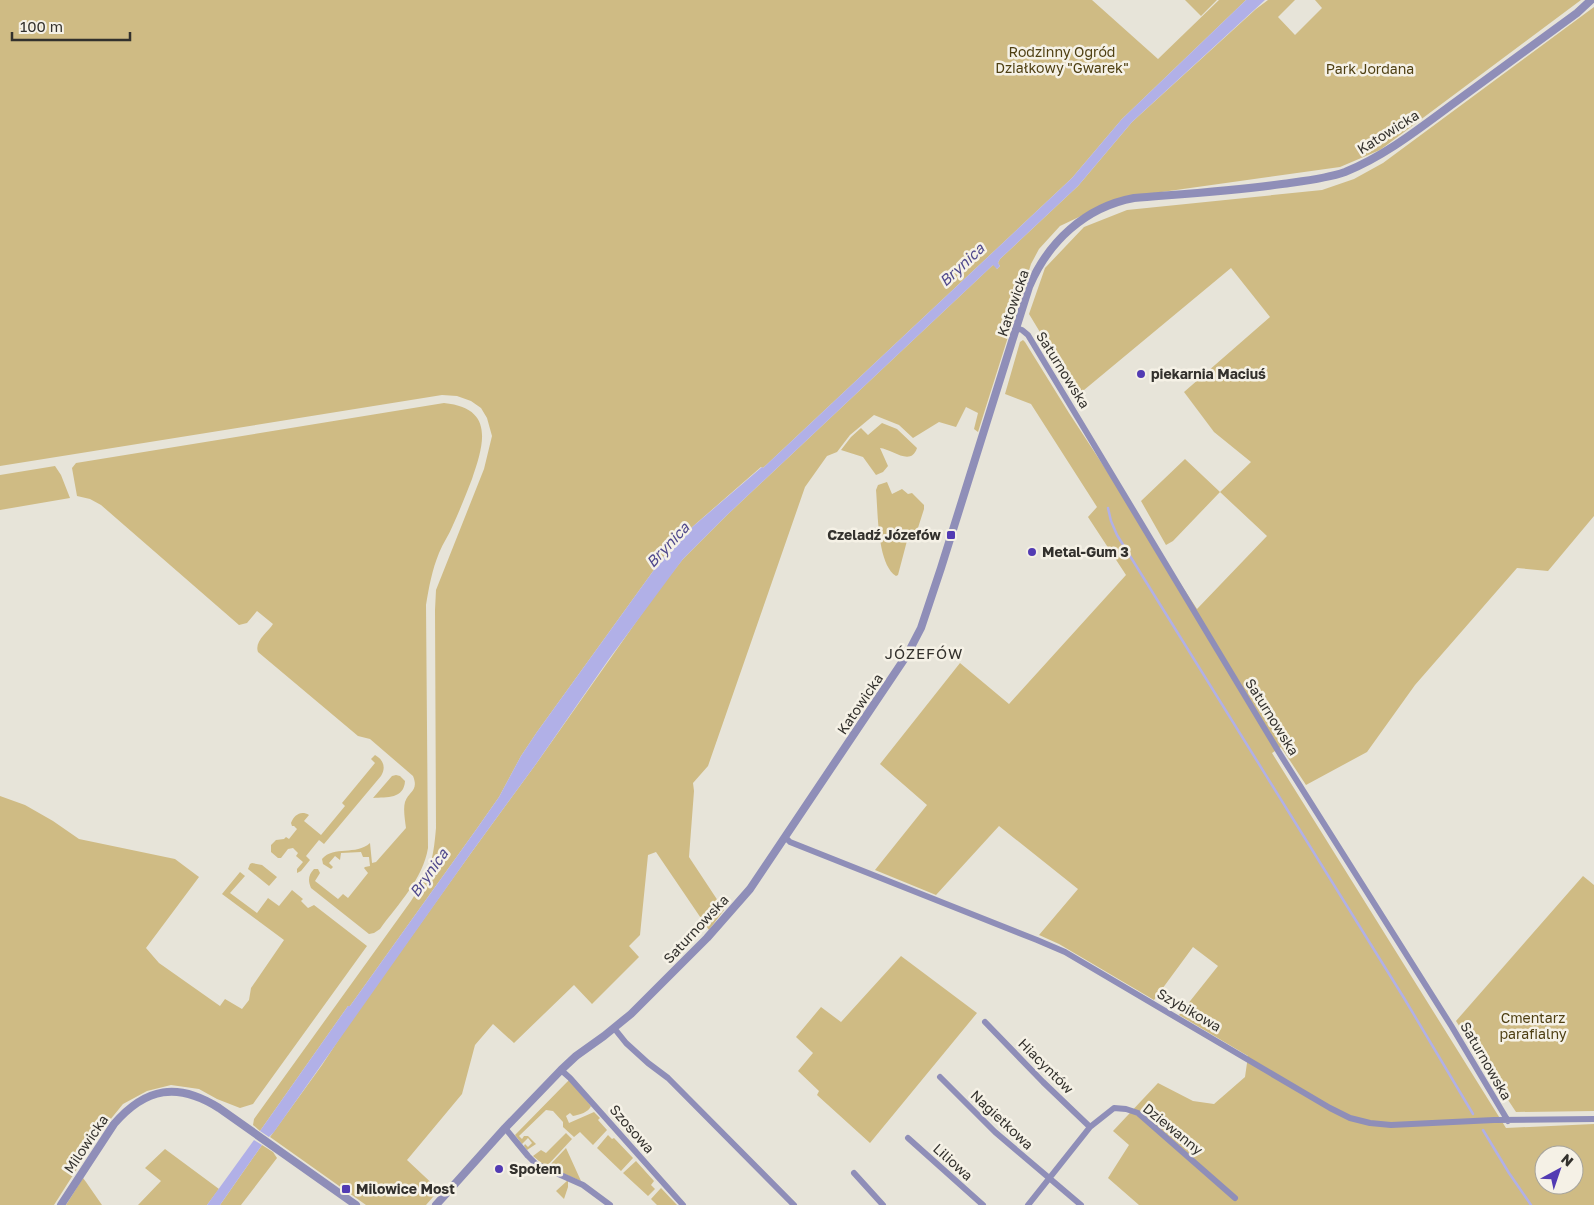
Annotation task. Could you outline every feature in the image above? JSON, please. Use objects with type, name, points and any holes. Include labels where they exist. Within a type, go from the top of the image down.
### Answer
[{"type":"street","name":"Katowicka","points":[[786,838],[907,656],[921,628],[1029,286],[1043,259],[1067,231],[1093,213],[1119,201],[1267,186],[1326,177],[1344,172],[1380,155],[1416,132],[1570,18],[1591,0]]},
{"type":"street","name":"Saturnowska","points":[[1016,328],[1028,335],[1280,754],[1452,1027],[1508,1121]]},
{"type":"street","name":"Saturnowska","points":[[436,1205],[505,1128],[561,1070],[576,1056],[614,1028],[664,982],[717,927],[750,889],[786,838]]},
{"type":"street","name":"Szybikowa","points":[[786,838],[793,843],[1065,952],[1350,1118],[1370,1123],[1391,1125],[1594,1119]]},
{"type":"street","name":"Hiacyntów","points":[[985,1022],[1090,1127]]},
{"type":"street","points":[[614,1028],[626,1043],[668,1078],[794,1205]]},
{"type":"street","name":"Szosowa","points":[[561,1070],[683,1205]]},
{"type":"street","name":"Nagietkowa","points":[[940,1077],[994,1132],[1081,1205]]},
{"type":"street","name":"Milowicka","points":[[61,1205],[114,1124],[129,1108],[144,1098],[167,1092],[195,1095],[219,1108],[356,1205]]},
{"type":"street","name":"Dziewanny","points":[[1090,1127],[1114,1108],[1138,1113],[1235,1198]]},
{"type":"street","points":[[1028,1205],[1090,1127]]},
{"type":"street","points":[[505,1128],[536,1164],[583,1185],[610,1205]]},
{"type":"street","name":"Liliowa","points":[[908,1138],[982,1205]]},
{"type":"street","points":[[854,1173],[883,1205]]},
{"type":"green space","name":"Rodzinny Ogród Działkowy \"Gwarek\"","points":[[0,0],[1092,0],[1158,59],[1219,0],[1246,0],[1122,119],[1072,178],[763,468],[761,467],[683,535],[664,556],[537,732],[521,756],[499,797],[478,827],[260,1131],[253,1125],[254,1119],[411,901],[430,867],[436,828],[436,590],[484,469],[492,436],[487,418],[481,408],[471,401],[457,396],[442,395],[0,466]]},
{"type":"green space","points":[[1185,0],[1217,0],[1201,16]]},
{"type":"green space","name":"Park Jordana","points":[[1268,0],[1295,0],[1278,17],[1295,35],[1322,8],[1315,0],[1581,0],[1380,150],[1340,167],[1119,198],[1060,226],[1039,249],[1031,264],[978,432],[974,429],[978,413],[966,407],[956,427],[939,422],[913,438],[899,425],[874,415],[850,435],[837,452],[827,456],[805,487],[708,766],[693,783],[689,857],[724,910],[709,930],[656,852],[648,855],[640,935],[629,946],[639,957],[592,1004],[574,985],[514,1043],[493,1024],[475,1045],[462,1094],[407,1160],[439,1190],[426,1205],[366,1205],[270,1137],[660,588],[683,559],[726,516],[994,264],[997,269],[1000,266],[998,263],[1000,259],[1078,186],[1132,122]]},
{"type":"green space","points":[[1594,7],[1594,516],[1548,571],[1517,568],[1415,685],[1367,752],[1306,785],[1281,747],[1272,753],[1506,1128],[1594,1124],[1594,1205],[1139,1205],[1108,1178],[1129,1145],[1113,1131],[1158,1083],[1193,1101],[1214,1104],[1245,1077],[1248,1056],[1179,1015],[1218,966],[1193,947],[1154,1000],[1059,944],[1039,935],[1078,889],[999,826],[936,895],[875,870],[927,805],[880,764],[960,663],[1009,704],[1126,575],[1088,517],[1097,507],[1031,404],[1005,394],[1020,342],[1023,340],[1197,609],[1267,536],[1220,492],[1251,462],[1214,432],[1184,392],[1270,317],[1231,268],[1078,395],[1029,314],[1045,268],[1084,227],[1127,210],[1322,190],[1354,179],[1383,163]]},
{"type":"green space","points":[[444,403],[460,406],[472,412],[482,430],[482,441],[472,479],[437,559],[426,605],[428,848],[421,870],[409,891],[380,929],[369,934],[311,888],[310,876],[314,869],[318,869],[320,873],[315,881],[338,899],[343,894],[348,898],[368,873],[364,868],[370,866],[369,857],[363,857],[361,852],[341,853],[340,860],[335,856],[329,863],[333,867],[331,869],[323,864],[322,859],[333,852],[358,849],[370,843],[372,863],[376,862],[406,828],[404,805],[415,785],[413,776],[370,739],[358,736],[258,652],[257,648],[260,640],[273,624],[257,611],[247,623],[239,625],[101,505],[90,499],[77,496],[72,468],[76,463]]},
{"type":"green space","points":[[882,423],[897,429],[917,448],[914,453],[906,457],[880,448],[888,466],[883,472],[876,475],[863,457],[841,450],[861,428],[868,435]]},
{"type":"green space","points":[[1185,459],[1220,492],[1173,541],[1166,545],[1141,501]]},
{"type":"green space","points":[[55,466],[61,475],[70,498],[0,510],[0,475]]},
{"type":"green space","points":[[887,482],[892,494],[902,489],[908,494],[912,493],[924,505],[917,531],[908,537],[898,575],[896,576],[890,570],[885,560],[878,523],[876,490],[878,485]]},
{"type":"green space","points":[[375,755],[383,764],[381,776],[324,844],[319,840],[306,856],[310,860],[301,871],[297,873],[297,869],[303,862],[296,856],[298,853],[293,848],[288,849],[281,858],[278,858],[271,852],[271,845],[276,840],[286,837],[289,839],[297,829],[291,823],[301,813],[309,815],[304,821],[321,835],[345,806],[342,803],[375,763],[371,759]]},
{"type":"green space","points":[[396,775],[405,781],[402,791],[394,796],[373,798],[392,776]]},
{"type":"green space","points":[[0,796],[25,805],[79,839],[175,859],[199,877],[146,948],[159,963],[220,1006],[225,999],[242,1009],[249,1000],[251,988],[284,940],[222,894],[240,872],[245,876],[230,893],[257,913],[268,898],[279,906],[292,890],[303,899],[301,901],[308,908],[314,905],[367,946],[253,1104],[240,1108],[217,1099],[199,1089],[171,1085],[147,1091],[123,1104],[101,1131],[54,1205],[0,1205]]},
{"type":"green space","points":[[252,863],[262,865],[277,877],[269,886],[248,869]]},
{"type":"green space","name":"Cmentarz parafialny","points":[[1583,876],[1594,885],[1594,1111],[1516,1112],[1456,1021]]},
{"type":"green space","points":[[901,956],[977,1013],[870,1143],[817,1095],[819,1091],[798,1071],[813,1053],[796,1037],[821,1007],[841,1022]]},
{"type":"green space","points":[[569,1080],[591,1106],[581,1114],[573,1116],[570,1113],[566,1116],[569,1123],[594,1112],[607,1130],[593,1145],[580,1132],[574,1137],[563,1127],[563,1122],[553,1111],[546,1110],[519,1136],[522,1139],[524,1136],[528,1136],[536,1144],[527,1150],[524,1146],[525,1144],[528,1147],[532,1143],[528,1138],[522,1144],[515,1135]]},
{"type":"green space","points":[[566,1133],[572,1139],[546,1167],[533,1156],[541,1150],[546,1153]]},
{"type":"green space","points":[[608,1135],[612,1139],[614,1138],[633,1158],[621,1171],[597,1148]]},
{"type":"green space","points":[[262,1145],[273,1152],[277,1158],[241,1205],[220,1205]]},
{"type":"green space","points":[[566,1148],[581,1181],[548,1167]]},
{"type":"green space","points":[[165,1149],[219,1189],[207,1205],[138,1205],[161,1181],[145,1168]]},
{"type":"green space","points":[[636,1161],[654,1181],[651,1185],[655,1189],[648,1196],[623,1173]]},
{"type":"green space","points":[[83,1178],[86,1182],[102,1205],[66,1205]]},
{"type":"green space","points":[[568,1180],[568,1187],[564,1199],[556,1191]]},
{"type":"green space","points":[[661,1188],[677,1205],[657,1205],[651,1199]]},
{"type":"water","points":[[1246,0],[1265,0],[1132,122],[1078,186],[1000,259],[998,263],[1000,266],[997,269],[993,265],[726,516],[683,559],[609,659],[274,1132],[269,1137],[260,1131],[478,827],[499,797],[521,756],[537,732],[664,556],[683,535],[763,468],[1072,178],[1122,119]]},
{"type":"water","points":[[254,1140],[262,1145],[220,1205],[207,1205]]},
{"type":"waterway","points":[[1108,508],[1117,535],[1404,998],[1473,1114]]},
{"type":"waterway","points":[[1483,1130],[1531,1205]]},
{"type":"place","name":"piekarnia Maciuś","points":[[1141,374]]},
{"type":"place","name":"Czeladź Józefów","points":[[951,535]]},
{"type":"place","name":"Metal-Gum 3","points":[[1032,552]]},
{"type":"place","name":"Społem","points":[[499,1169]]},
{"type":"place","name":"Milowice Most","points":[[346,1189]]},
{"type":"district","name":"JÓZEFÓW","points":[[924,654]]},
{"type":"water label","name":"Brynica","points":[[962,265]]},
{"type":"water label","name":"Brynica","points":[[668,545]]},
{"type":"water label","name":"Brynica","points":[[429,873]]}]
